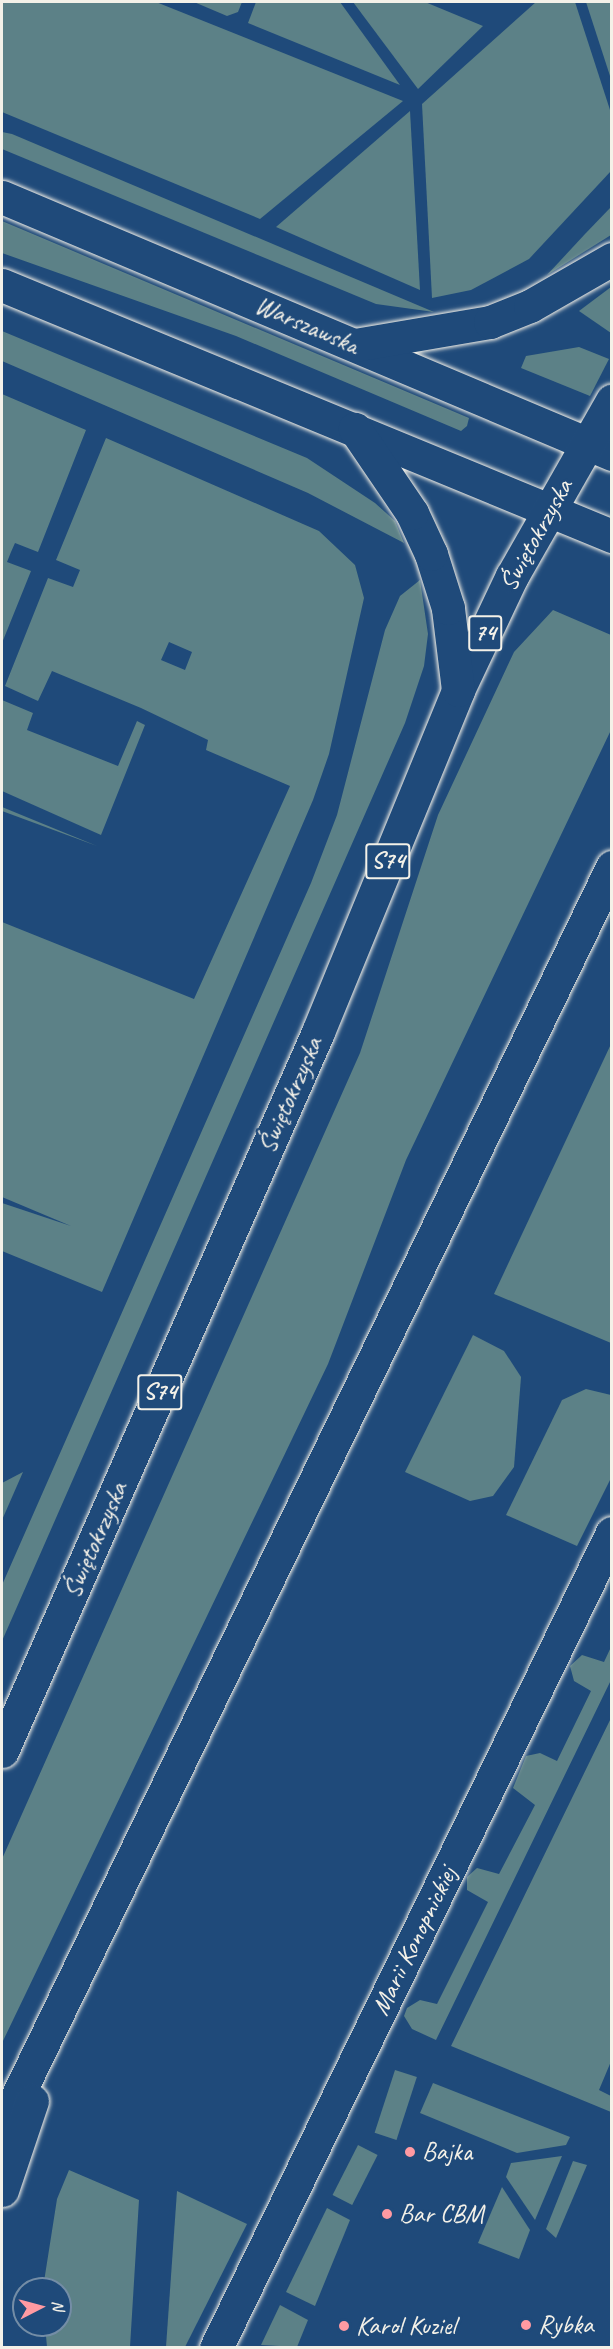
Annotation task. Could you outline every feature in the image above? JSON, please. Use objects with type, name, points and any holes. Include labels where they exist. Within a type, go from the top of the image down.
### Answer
[{"type":"main road","name":"Warszawska","points":[[2,197],[600,449]]},
{"type":"main road","points":[[355,345],[490,322],[530,306],[612,259]]},
{"type":"main road","points":[[2,285],[612,536]]},
{"type":"main road","name":"74","points":[[600,449],[612,400]]},
{"type":"main road","points":[[355,429],[412,513],[431,554],[448,608],[458,690]]},
{"type":"main road","name":"Świętokrzyska","points":[[2,1751],[318,1032],[458,690],[548,511],[600,449]]},
{"type":"main road","points":[[2,2128],[52,2030],[612,867]]},
{"type":"main road","name":"Marii Konopnickiej","points":[[216,2348],[612,1533]]},
{"type":"main road","points":[[2,2190],[52,2030]]},
{"type":"green space","points":[[2,2],[156,2],[403,101],[260,219],[2,112]]},
{"type":"green space","points":[[194,2],[242,2],[238,12],[227,16]]},
{"type":"green space","points":[[256,2],[340,2],[400,85],[248,23]]},
{"type":"green space","points":[[353,2],[425,2],[483,26],[418,89]]},
{"type":"green space","points":[[536,2],[575,2],[611,113],[611,171],[529,259],[471,290],[432,298],[422,104]]},
{"type":"green space","points":[[586,2],[611,2],[611,79]]},
{"type":"green space","points":[[410,111],[420,290],[276,227]]},
{"type":"green space","points":[[2,132],[12,134],[434,312],[376,304],[2,149]]},
{"type":"green space","points":[[611,207],[611,235],[547,275],[585,234]]},
{"type":"green space","points":[[2,221],[469,418],[467,426],[461,431],[236,336],[2,253]]},
{"type":"green space","points":[[611,287],[611,333],[579,311]]},
{"type":"green space","points":[[2,331],[307,458],[375,503],[395,521],[404,543],[308,493],[2,361]]},
{"type":"green space","points":[[579,347],[609,359],[590,396],[521,368],[526,356]]},
{"type":"green space","points":[[2,394],[86,430],[38,552],[15,543],[7,562],[31,571],[2,643]]},
{"type":"green space","points":[[106,438],[319,531],[355,565],[364,598],[329,754],[313,800],[102,1292],[2,1251],[2,1203],[71,1226],[2,1197],[2,922],[194,999],[290,786],[206,750],[208,740],[141,708],[52,671],[38,701],[5,686],[48,578],[73,587],[80,570],[56,560]],"holes":[[[169,642],[192,652],[185,670],[161,660]]]},
{"type":"green space","points":[[420,580],[428,634],[424,666],[405,723],[2,1641],[2,1585],[311,883],[337,815],[385,630],[400,596]]},
{"type":"green space","points":[[553,610],[611,635],[611,730],[406,1160],[328,1364],[2,2043],[2,1859],[360,1053],[438,815],[514,652]]},
{"type":"green space","points":[[2,700],[33,713],[27,730],[118,766],[137,721],[145,725],[101,835],[2,791]]},
{"type":"green space","points":[[2,807],[97,846],[2,811]]},
{"type":"green space","points":[[611,1044],[611,1343],[494,1294]]},
{"type":"green space","points":[[473,1335],[504,1351],[521,1377],[514,1467],[493,1496],[470,1501],[405,1472]]},
{"type":"green space","points":[[586,1389],[611,1395],[611,1478],[577,1546],[506,1515],[562,1400]]},
{"type":"green space","points":[[23,1472],[2,1520],[2,1483]]},
{"type":"green space","points":[[611,1647],[611,1680],[436,2040],[412,2029],[404,2016],[407,2008],[420,2000],[437,2004],[488,1902],[467,1890],[467,1877],[477,1868],[499,1874],[535,1805],[513,1788],[526,1756],[540,1753],[557,1761],[591,1691],[574,1681],[570,1666],[582,1655],[604,1662]]},
{"type":"green space","points":[[611,1718],[612,2059],[599,2090],[611,2096],[611,2112],[451,2046]]},
{"type":"green space","points":[[395,2070],[417,2077],[396,2140],[375,2133]]},
{"type":"green space","points":[[433,2083],[570,2137],[566,2145],[517,2153],[420,2113]]},
{"type":"green space","points":[[358,2145],[378,2155],[352,2205],[333,2195]]},
{"type":"green space","points":[[562,2156],[535,2220],[506,2177],[511,2163]]},
{"type":"green space","points":[[573,2161],[587,2165],[556,2238],[546,2229]]},
{"type":"green space","points":[[69,2170],[139,2200],[130,2347],[47,2347],[46,2337],[72,2337],[72,2277],[45,2277],[57,2199]]},
{"type":"green space","points":[[502,2187],[530,2230],[519,2259],[478,2243]]},
{"type":"green space","points":[[177,2191],[247,2224],[185,2347],[166,2347]]},
{"type":"green space","points":[[327,2208],[350,2220],[315,2306],[286,2292]]},
{"type":"green space","points":[[280,2305],[308,2320],[297,2347],[261,2345]]},
{"type":"place","name":"Bajka","points":[[410,2152]]},
{"type":"place","name":"Bar CBM","points":[[387,2214]]},
{"type":"place","name":"Rybka","points":[[526,2325]]},
{"type":"place","name":"Karol Kuziel","points":[[344,2326]]}]
